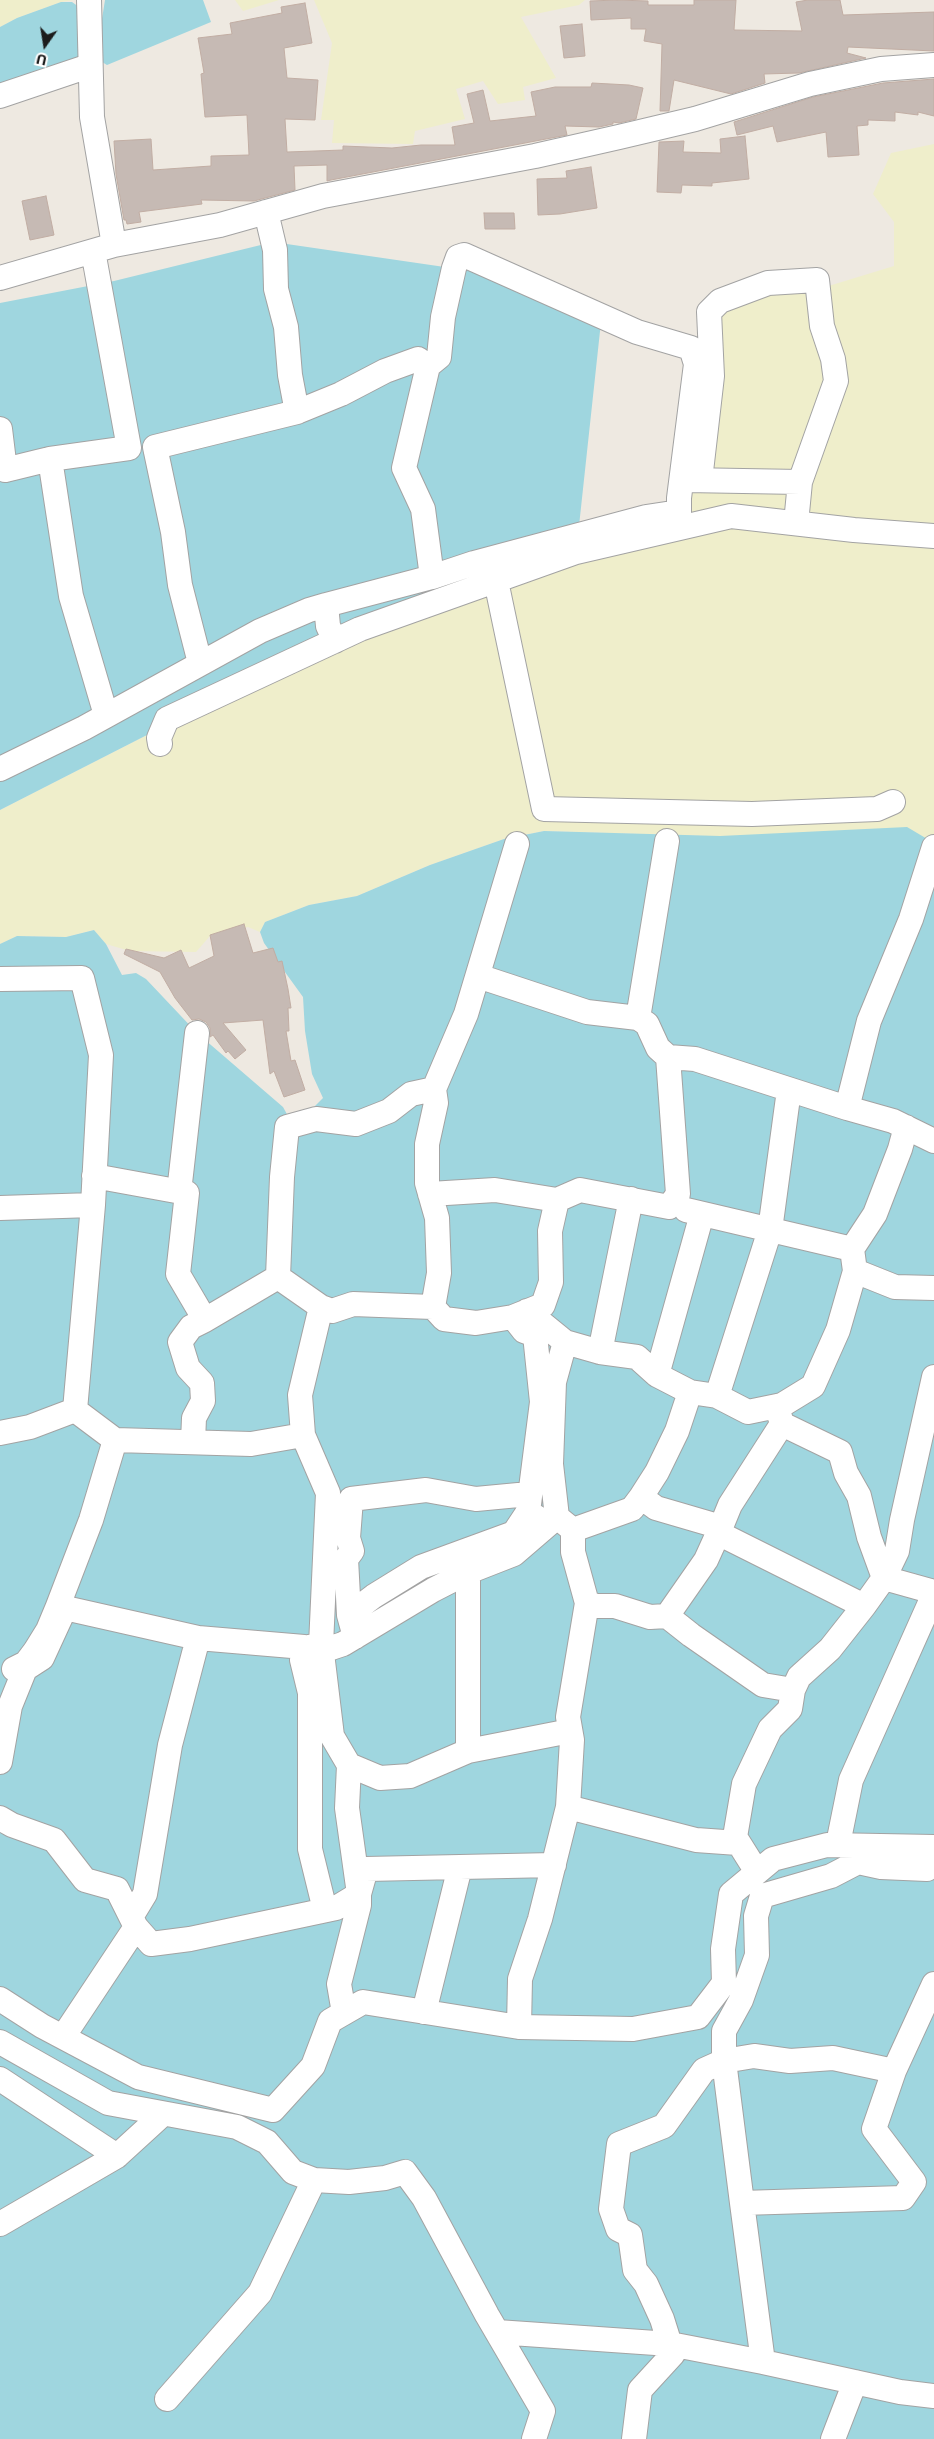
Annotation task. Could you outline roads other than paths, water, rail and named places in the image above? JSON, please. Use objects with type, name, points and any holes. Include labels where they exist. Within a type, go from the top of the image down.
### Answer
[{"type":"street","points":[[0,428],[3,471],[50,458],[129,448],[103,248],[89,66],[89,0]]},
{"type":"street","points":[[0,278],[103,248],[220,224],[323,196],[506,162],[628,135],[695,118],[810,84],[881,69],[934,65]]},
{"type":"street","points":[[0,96],[89,66]]},
{"type":"street","points":[[266,212],[275,250],[276,289],[286,327],[290,375],[297,412]]},
{"type":"street","points":[[432,577],[423,510],[404,468],[428,366],[439,356],[443,317],[458,257],[464,255],[636,332],[691,348],[696,364],[691,480]]},
{"type":"street","points":[[679,520],[691,480],[712,376],[708,312],[720,301],[768,283],[817,280],[822,326],[834,359],[836,381],[800,482],[796,524]]},
{"type":"street","points":[[200,663],[180,585],[173,532],[155,447],[297,412],[341,394],[385,371],[418,359],[428,366]]},
{"type":"street","points":[[50,458],[71,596],[106,715]]},
{"type":"street","points":[[691,480],[800,482]]},
{"type":"street","points":[[0,769],[106,715],[260,631],[326,605],[646,516],[679,520],[731,516],[796,524],[934,536]]},
{"type":"street","points":[[160,744],[159,738],[167,719],[360,629],[576,552],[679,520]]},
{"type":"street","points":[[496,581],[544,809],[752,814],[877,809],[893,802]]},
{"type":"street","points":[[326,605],[328,626],[335,641]]},
{"type":"street","points":[[638,1018],[667,841]]},
{"type":"street","points":[[433,1307],[439,1274],[437,1218],[428,1183],[427,1144],[436,1104],[434,1089],[466,1014],[518,844]]},
{"type":"street","points":[[847,1108],[869,1021],[911,919],[934,847]]},
{"type":"street","points":[[478,976],[587,1012],[638,1018],[647,1024],[658,1048],[668,1057],[695,1059],[847,1108],[893,1120],[934,1141]]},
{"type":"street","points":[[0,979],[82,978],[101,1055],[94,1176],[82,1205],[75,1410]]},
{"type":"street","points":[[179,1192],[197,1034]]},
{"type":"street","points":[[668,1057],[678,1194],[669,1206]]},
{"type":"street","points":[[278,1278],[282,1177],[287,1126],[316,1119],[356,1124],[388,1111],[411,1094],[434,1089]]},
{"type":"street","points":[[717,1396],[770,1230],[789,1090]]},
{"type":"street","points":[[667,1616],[706,1560],[730,1505],[779,1415],[782,1405],[813,1386],[838,1330],[853,1260],[875,1214],[900,1149],[906,1127]]},
{"type":"street","points":[[94,1176],[187,1193],[178,1274],[205,1320]]},
{"type":"street","points":[[430,1194],[495,1190],[557,1200],[580,1190],[669,1206],[770,1230],[853,1260],[895,1286],[934,1288]]},
{"type":"street","points":[[0,1200],[48,1199],[82,1205]]},
{"type":"street","points":[[600,1352],[631,1199]]},
{"type":"street","points":[[278,1278],[321,1307],[332,1312],[353,1304],[433,1307],[444,1319],[476,1322],[520,1314],[543,1305],[551,1282],[550,1231],[557,1200]]},
{"type":"street","points":[[0,1208],[82,1205]]},
{"type":"street","points":[[657,1375],[702,1214]]},
{"type":"street","points":[[192,1442],[194,1418],[203,1401],[202,1383],[188,1368],[180,1342],[191,1327],[278,1278]]},
{"type":"street","points":[[321,1307],[300,1396],[303,1435],[328,1493],[313,1646],[332,1736],[349,1765],[347,1808],[359,1894]]},
{"type":"street","points":[[520,1314],[566,1342],[600,1352],[638,1357],[657,1375],[690,1392],[717,1396],[748,1412],[779,1415],[840,1452],[846,1473],[859,1496],[884,1578]]},
{"type":"street","points":[[519,2027],[520,1979],[540,1919],[568,1807],[572,1740],[568,1717],[587,1603],[573,1552],[547,1515],[542,1402],[535,1335],[524,1331],[520,1314]]},
{"type":"street","points":[[352,1626],[433,1590],[468,1572],[514,1554],[547,1515],[554,1382],[566,1342]]},
{"type":"street","points":[[758,1872],[735,1837],[744,1784],[770,1729],[790,1709],[793,1690],[799,1677],[830,1649],[864,1606],[884,1578],[897,1551],[902,1520],[934,1377]]},
{"type":"street","points":[[352,1626],[346,1559],[352,1551],[348,1538],[351,1498],[426,1490],[547,1515],[632,1509],[657,1472],[677,1431],[690,1392]]},
{"type":"street","points":[[0,1433],[30,1427],[75,1410]]},
{"type":"street","points":[[75,1410],[115,1440],[251,1444],[303,1435]]},
{"type":"street","points":[[0,1762],[10,1706],[26,1669],[42,1658],[91,1520],[115,1440]]},
{"type":"street","points":[[641,1497],[656,1508],[720,1530],[864,1606]]},
{"type":"street","points":[[61,1607],[198,1638],[331,1648],[352,1626],[374,1596],[421,1567],[514,1533],[547,1515]]},
{"type":"street","points":[[468,1572],[468,1751]]},
{"type":"street","points":[[838,1844],[851,1780],[934,1593],[884,1578]]},
{"type":"street","points":[[587,1603],[596,1606],[615,1606],[650,1617],[667,1616],[763,1685],[793,1690]]},
{"type":"street","points":[[0,1711],[7,1662],[26,1663],[61,1607]]},
{"type":"street","points":[[63,2037],[134,1922],[146,1894],[170,1745],[198,1638]]},
{"type":"street","points":[[313,1646],[302,1660],[310,1692],[310,1849],[325,1910]]},
{"type":"street","points":[[349,1765],[380,1778],[410,1776],[468,1751],[570,1731]]},
{"type":"street","points":[[568,1807],[696,1840],[738,1843]]},
{"type":"street","points":[[0,1818],[12,1825],[54,1840],[85,1880],[117,1890],[134,1922],[151,1944],[190,1939],[336,1908],[359,1894]]},
{"type":"street","points":[[0,1999],[63,2037],[138,2077],[273,2110],[313,2066],[330,2021],[363,2002],[519,2027],[633,2029],[698,2017],[724,1983],[722,1949],[731,1894],[773,1859],[838,1844],[934,1847]]},
{"type":"street","points":[[763,2362],[724,2061],[724,2031],[741,2000],[757,1955],[756,1916],[762,1896],[832,1876],[858,1862],[881,1868],[927,1869],[934,1865]]},
{"type":"street","points":[[344,2013],[339,1984],[353,1932],[359,1894],[366,1869],[554,1865]]},
{"type":"street","points":[[424,2012],[460,1867]]},
{"type":"street","points":[[742,2203],[903,2198],[914,2182],[874,2129],[894,2071],[934,1984]]},
{"type":"street","points":[[0,2042],[108,2103],[237,2127],[267,2142],[293,2172],[314,2180],[349,2182],[385,2178],[405,2172],[424,2198],[497,2332],[543,2411],[534,2439]]},
{"type":"street","points":[[634,2439],[640,2390],[673,2354],[646,2284],[635,2270],[630,2235],[618,2228],[611,2209],[619,2144],[664,2126],[704,2070],[724,2061],[754,2056],[790,2060],[833,2058],[894,2071]]},
{"type":"street","points":[[0,2080],[117,2156]]},
{"type":"street","points":[[0,2224],[117,2156],[163,2114]]},
{"type":"street","points":[[167,2399],[260,2293],[314,2180]]},
{"type":"street","points":[[497,2332],[670,2344],[855,2382],[934,2396]]},
{"type":"street","points":[[833,2439],[855,2382]]},
{"type":"water","points":[[105,0],[203,0],[211,22],[107,65],[102,62],[101,25]]},
{"type":"water","points":[[61,2],[72,2],[79,7],[81,56],[73,68],[0,93],[0,27],[17,18]]},
{"type":"water","points":[[273,242],[472,271],[601,322],[575,563],[290,662],[0,810],[0,303],[114,281]]},
{"type":"water","points":[[907,827],[934,843],[934,2439],[0,2439],[0,944],[17,936],[66,937],[94,930],[106,944],[122,975],[136,973],[146,979],[197,1033],[283,1107],[294,1127],[323,1098],[312,1074],[305,1031],[303,997],[264,943],[260,932],[265,922],[309,905],[357,896],[430,865],[504,839],[544,831],[720,836]]}]
